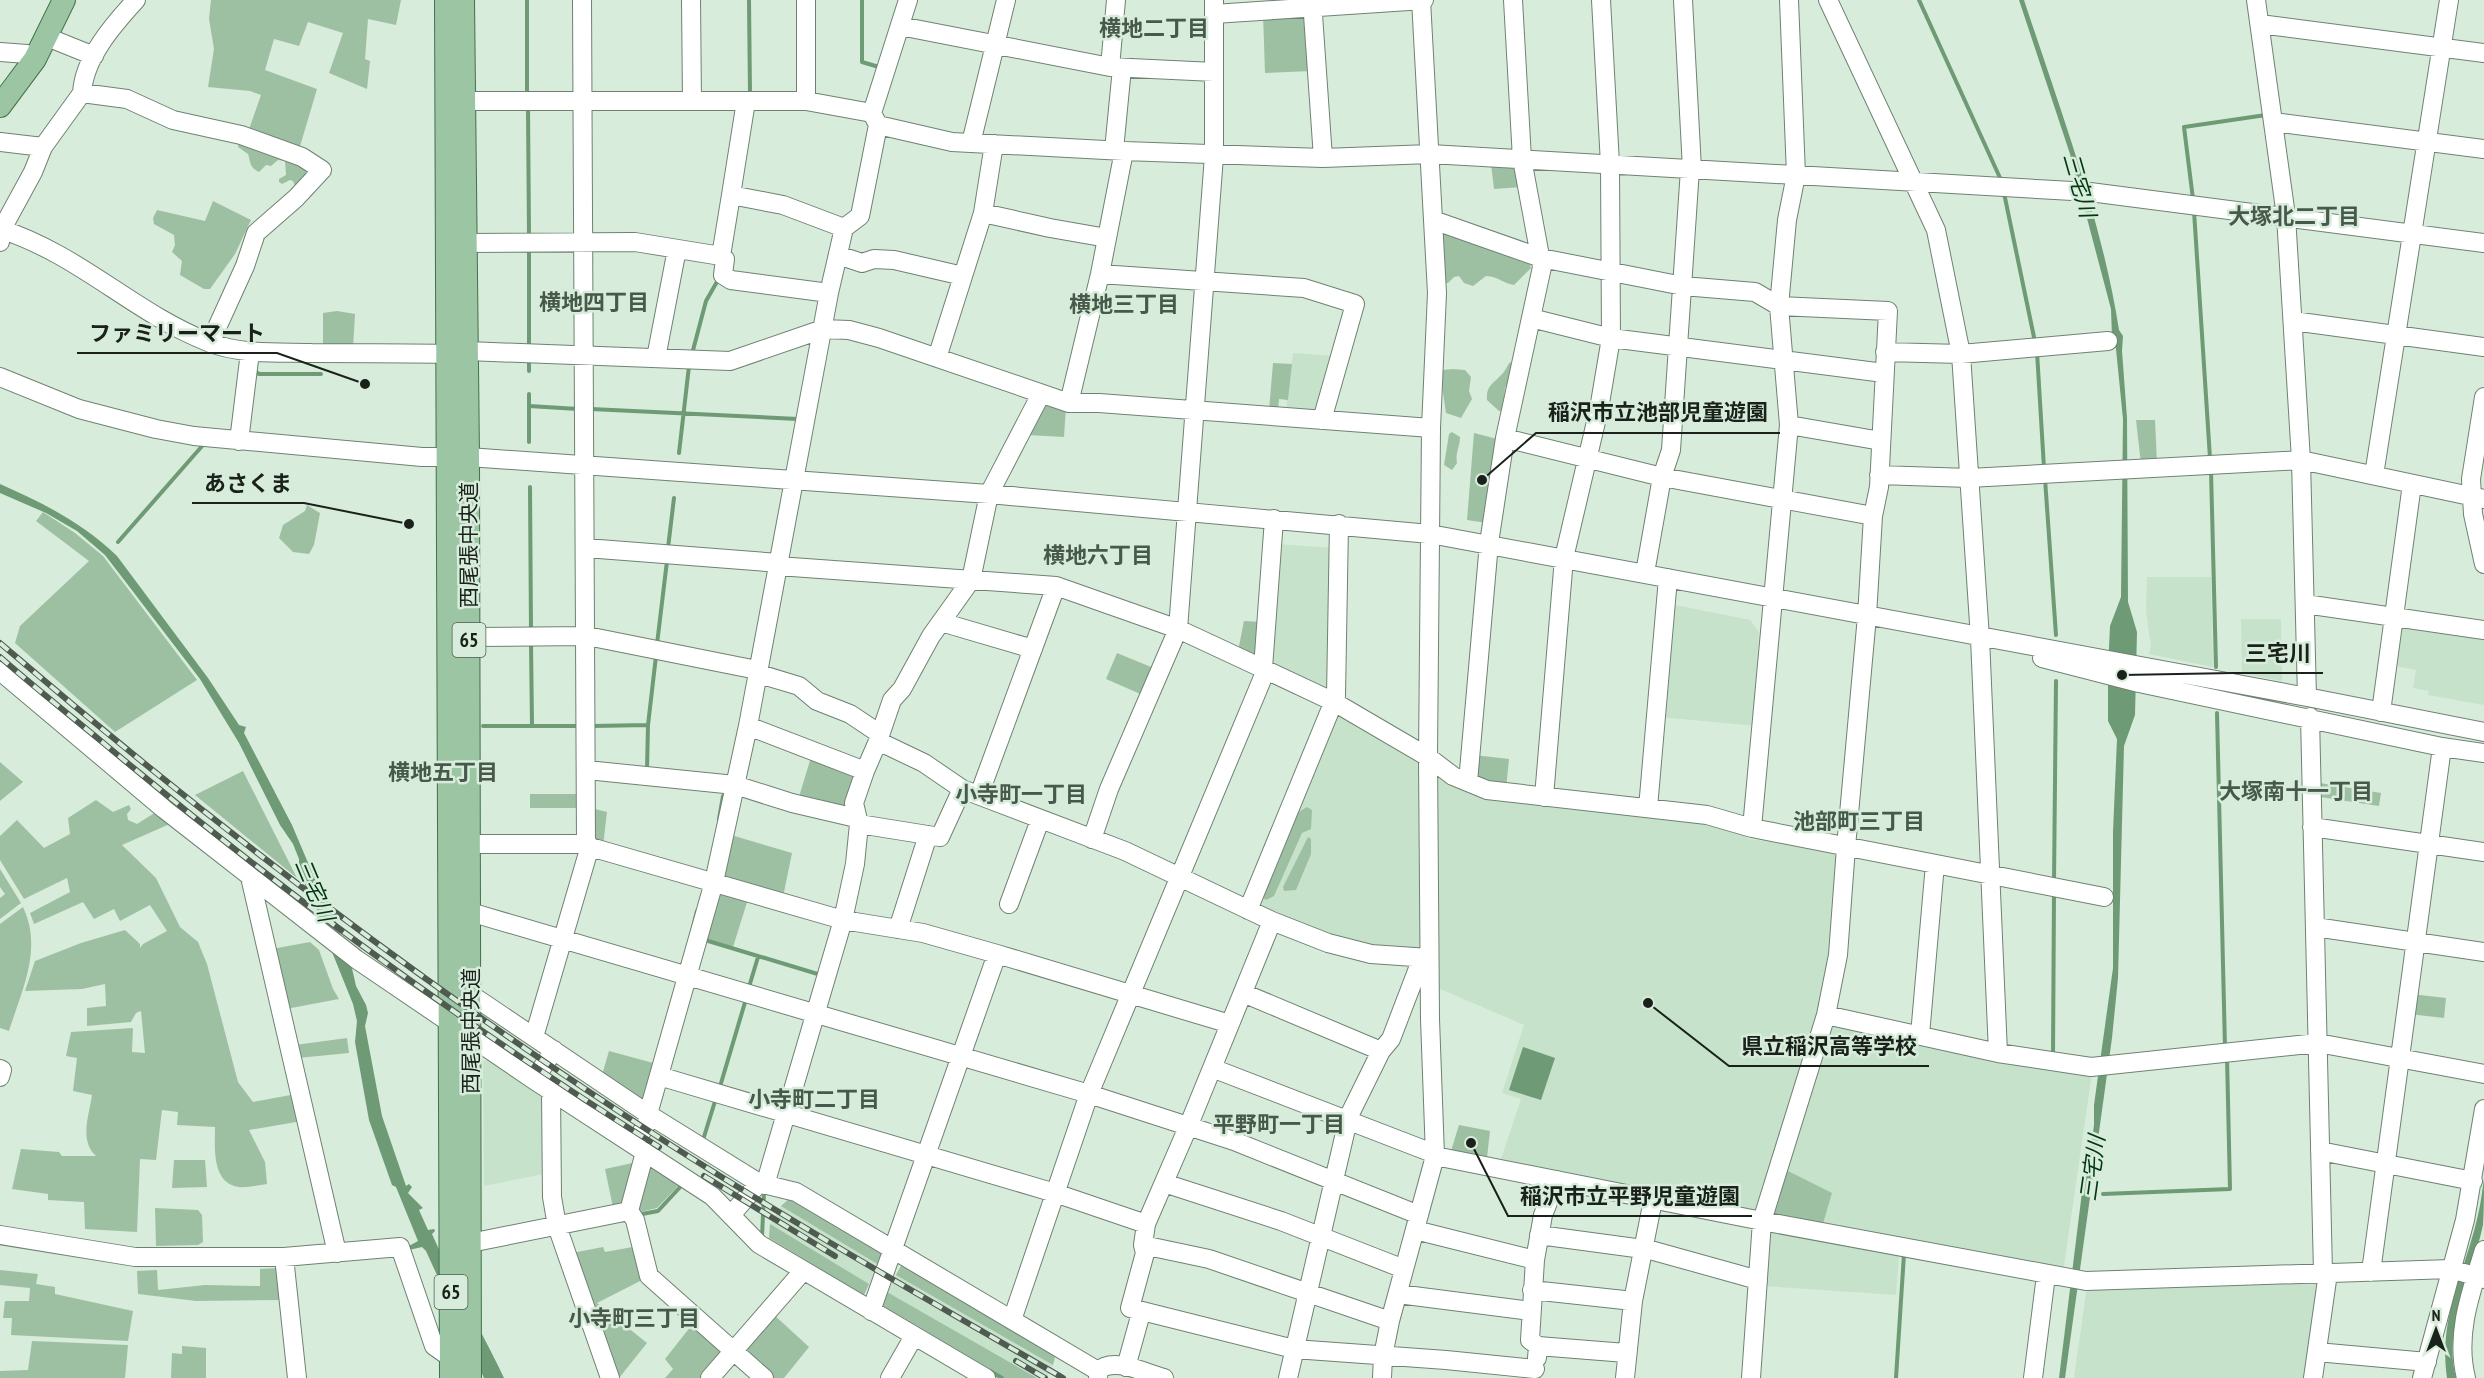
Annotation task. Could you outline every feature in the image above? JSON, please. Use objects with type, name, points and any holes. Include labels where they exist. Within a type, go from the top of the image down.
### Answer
[{"type":"main road","points":[[0,106],[35,59],[64,0]]},
{"type":"main road","name":"西尾張中央道","points":[[446,0],[458,352],[459,457],[451,1023],[460,1240],[469,1280],[470,1378]]},
{"type":"main road","name":"西尾張中央道","points":[[458,352],[465,243],[463,0]]},
{"type":"main road","name":"西尾張中央道","points":[[451,1361],[460,1240],[470,1036],[469,637],[459,457]]},
{"type":"street","points":[[136,0],[102,40],[94,56],[82,93],[43,147],[33,172],[1,233],[48,248],[81,266],[179,329],[210,343],[250,352],[584,354],[730,361],[823,329],[849,330],[1069,403],[1099,403],[1431,428]]},
{"type":"street","points":[[534,1037],[588,846],[582,0]]},
{"type":"street","points":[[691,0],[692,101]]},
{"type":"street","points":[[806,0],[806,101]]},
{"type":"street","points":[[764,1378],[649,1276],[635,1220],[629,1211],[640,1149],[714,882],[748,726],[829,293],[844,228],[860,216],[875,119],[908,0]]},
{"type":"street","points":[[971,143],[1006,0]]},
{"type":"street","points":[[1069,403],[1100,274],[1119,151],[1116,0]]},
{"type":"street","points":[[1092,839],[1109,789],[1178,628],[1189,512],[1214,156],[1214,7],[1422,0],[1437,292],[1431,428],[1426,958],[1435,1155],[1390,1322],[1383,1356],[1382,1378]]},
{"type":"street","points":[[1468,782],[1489,543],[1505,438],[1542,267],[1522,159],[1513,0]]},
{"type":"street","points":[[1544,797],[1564,558],[1599,408],[1611,339],[1610,164],[1601,0]]},
{"type":"street","points":[[1645,573],[1662,477],[1671,450],[1691,169],[1683,0]]},
{"type":"street","points":[[1752,828],[1772,598],[1784,500],[1789,425],[1779,306],[1787,220],[1796,175],[1789,0]]},
{"type":"street","points":[[1828,0],[1936,230],[1961,354],[1980,638],[1998,1053]]},
{"type":"street","points":[[2256,0],[2286,216],[2301,460],[2307,697]]},
{"type":"street","points":[[2374,475],[2449,0]]},
{"type":"street","points":[[1312,4],[1323,158]]},
{"type":"street","points":[[2260,24],[2484,53]]},
{"type":"street","points":[[900,26],[1116,68],[1214,72]]},
{"type":"street","points":[[47,37],[94,56]]},
{"type":"street","points":[[0,52],[27,54],[35,59]]},
{"type":"street","points":[[82,93],[127,99],[173,120],[241,135],[302,157],[322,170],[296,198],[256,233],[232,299],[210,343]]},
{"type":"street","points":[[464,101],[806,101],[952,142],[1214,156],[1323,158],[1430,154],[2083,192],[2286,216],[2484,243]]},
{"type":"street","points":[[721,256],[746,101]]},
{"type":"street","points":[[2273,122],[2484,149]]},
{"type":"street","points":[[0,142],[43,147]]},
{"type":"street","points":[[937,358],[983,213],[994,144]]},
{"type":"street","points":[[732,195],[783,205],[844,228]]},
{"type":"street","points":[[983,213],[1107,238]]},
{"type":"street","points":[[1433,220],[1540,258],[1683,286],[1755,292],[1779,306],[1888,311],[1879,475],[1873,516],[1839,955],[1826,1015],[1762,1221],[1751,1378]]},
{"type":"street","points":[[465,243],[635,242],[721,256],[725,259],[723,274],[732,280],[829,293]]},
{"type":"street","points":[[656,358],[677,249]]},
{"type":"street","points":[[838,255],[862,263],[874,260],[894,260],[963,276]]},
{"type":"street","points":[[1100,274],[1305,288],[1355,304],[1322,420]]},
{"type":"street","points":[[1531,318],[1611,339],[1884,373]]},
{"type":"street","points":[[2293,321],[2484,347]]},
{"type":"street","points":[[1885,352],[1961,354],[2108,341]]},
{"type":"street","points":[[239,441],[250,352]]},
{"type":"street","points":[[0,377],[79,410],[156,429],[239,441],[422,457],[585,464],[988,494],[1430,534],[1489,543],[1980,638],[2140,674],[2307,697],[2484,732]]},
{"type":"street","points":[[731,1215],[762,1184],[786,1114],[843,920],[855,864],[857,821],[854,803],[864,771],[879,738],[892,700],[902,689],[940,622],[971,580],[988,494],[1041,394]]},
{"type":"street","points":[[2484,397],[2475,446],[2478,498],[2475,526],[2484,564]]},
{"type":"street","points":[[1789,425],[1881,441]]},
{"type":"street","points":[[1505,438],[1662,477],[1873,516]]},
{"type":"street","points":[[1879,475],[1969,478],[2301,460],[2478,498]]},
{"type":"street","points":[[2381,712],[2412,484]]},
{"type":"street","points":[[1012,1320],[1089,1094],[1264,669],[1274,519]]},
{"type":"street","points":[[1248,910],[1336,696],[1339,524]]},
{"type":"street","points":[[586,548],[1056,586],[1178,628],[1334,702],[1428,757],[1453,776],[1487,790],[1707,815],[1752,828],[2104,897]]},
{"type":"street","points":[[1648,808],[1668,578]]},
{"type":"street","points":[[587,770],[735,785],[857,821],[940,837],[971,792],[1033,649],[1056,586]]},
{"type":"street","points":[[2305,604],[2484,630]]},
{"type":"street","points":[[940,622],[1033,649]]},
{"type":"street","points":[[469,637],[587,636],[757,671],[799,686],[817,700],[850,714],[879,738],[971,792],[1125,851],[1272,921],[1344,948],[1395,957],[1426,958]]},
{"type":"street","points":[[0,670],[164,809],[318,932],[534,1080],[712,1196],[759,1244],[986,1378]]},
{"type":"street","points":[[2140,674],[2310,717],[2442,747],[2484,753]]},
{"type":"street","points":[[2310,717],[2325,1273],[2313,1378]]},
{"type":"street","points":[[748,726],[864,771]]},
{"type":"street","points":[[2371,1272],[2442,747]]},
{"type":"street","points":[[1009,904],[1040,820]]},
{"type":"street","points":[[2312,827],[2484,852]]},
{"type":"street","points":[[898,929],[928,835]]},
{"type":"street","points":[[470,844],[588,846],[843,920],[923,933],[1230,1024]]},
{"type":"street","points":[[1920,1035],[1935,864]]},
{"type":"street","points":[[250,877],[337,1253]]},
{"type":"street","points":[[470,912],[1089,1094],[1234,1141],[1334,1180],[1417,1223],[1535,1260]]},
{"type":"street","points":[[1272,921],[1146,1224],[1143,1245],[1145,1253],[1130,1308],[1142,1313],[1294,1349],[1383,1356],[1535,1374],[1538,1346]]},
{"type":"street","points":[[2315,927],[2484,952]]},
{"type":"street","points":[[871,1311],[997,954]]},
{"type":"street","points":[[1287,1378],[1347,1120],[1381,1051],[1391,1039],[1426,958]]},
{"type":"street","points":[[1243,993],[1381,1051]]},
{"type":"street","points":[[470,994],[650,1115],[762,1184],[796,1192],[1012,1320],[1098,1374],[1104,1365],[1113,1364],[1164,1378]]},
{"type":"street","points":[[1826,1015],[1998,1053],[2105,1066],[2318,1043],[2484,1074]]},
{"type":"street","points":[[534,1080],[554,1050]]},
{"type":"street","points":[[1212,1068],[1435,1155],[1653,1200],[2046,1275],[2074,1279],[2451,1269],[2478,1277]]},
{"type":"street","points":[[0,1069],[2,1070],[0,1077]]},
{"type":"street","points":[[659,1076],[927,1154],[1055,1193],[1146,1224]]},
{"type":"street","points":[[551,1091],[552,1197],[557,1226],[610,1378]]},
{"type":"street","points":[[2317,1352],[2425,1370],[2465,1220],[2484,1109]]},
{"type":"street","points":[[2320,1151],[2473,1181]]},
{"type":"street","points":[[1557,1180],[1543,1215],[1539,1235],[1532,1290],[1530,1340],[1538,1346],[1626,1353]]},
{"type":"street","points":[[1164,1183],[1321,1237],[1404,1269]]},
{"type":"street","points":[[1625,1378],[1633,1301],[1653,1200]]},
{"type":"street","points":[[460,1240],[557,1226],[629,1211]]},
{"type":"street","points":[[0,1235],[135,1257],[284,1257],[400,1247],[434,1346],[451,1361]]},
{"type":"street","points":[[1539,1235],[1643,1248],[1758,1280]]},
{"type":"street","points":[[1143,1245],[1209,1259],[1390,1322]]},
{"type":"street","points":[[2466,1378],[2461,1346],[2468,1300],[2478,1277],[2484,1250]]},
{"type":"street","points":[[284,1257],[297,1378]]},
{"type":"street","points":[[710,1378],[803,1271]]},
{"type":"street","points":[[2033,1378],[2046,1275]]},
{"type":"street","points":[[1532,1290],[1633,1301]]},
{"type":"street","points":[[1398,1294],[1531,1311]]},
{"type":"street","points":[[1126,1367],[1142,1313]]},
{"type":"street","points":[[890,1378],[914,1336]]},
{"type":"shaded area","points":[[211,0],[401,0],[396,25],[368,19],[365,59],[370,61],[367,89],[329,73],[343,33],[308,22],[299,46],[274,39],[265,70],[317,89],[298,153],[247,135],[261,95],[250,91],[208,87],[214,49],[209,19]]},
{"type":"shaded area","points":[[1306,11],[1312,71],[1265,73],[1263,13]]},
{"type":"shaded area","points":[[239,142],[314,167],[301,188],[295,186],[290,180],[282,184],[279,179],[286,175],[285,161],[278,160],[271,166],[266,165],[259,172],[252,166],[248,154],[238,147]]},
{"type":"shaded area","points":[[1491,164],[1515,165],[1522,187],[1494,189]]},
{"type":"shaded area","points":[[213,201],[251,220],[235,254],[210,289],[204,289],[180,275],[182,261],[172,252],[175,245],[174,235],[154,224],[153,218],[157,210],[205,221]]},
{"type":"shaded area","points":[[1445,233],[1528,259],[1531,268],[1514,285],[1486,276],[1473,286],[1464,283],[1459,276],[1444,283],[1443,238]]},
{"type":"shaded area","points":[[337,311],[355,314],[353,348],[323,348],[323,313]]},
{"type":"shaded area","points":[[1293,353],[1337,356],[1320,412],[1286,411]]},
{"type":"shaded area","points":[[1510,362],[1513,367],[1511,377],[1505,388],[1503,411],[1499,411],[1487,400],[1488,392],[1490,386]]},
{"type":"shaded area","points":[[1273,363],[1292,364],[1288,400],[1279,399],[1278,411],[1269,410]]},
{"type":"shaded area","points":[[1443,370],[1465,370],[1471,377],[1469,391],[1472,399],[1461,418],[1446,413],[1442,386]]},
{"type":"shaded area","points":[[1042,399],[1066,407],[1064,437],[1027,435]]},
{"type":"shaded area","points":[[2136,420],[2155,420],[2157,463],[2141,464]]},
{"type":"shaded area","points":[[1452,432],[1460,437],[1457,463],[1452,470],[1444,465],[1449,434]]},
{"type":"shaded area","points":[[1474,433],[1501,440],[1487,523],[1467,520]]},
{"type":"shaded area","points":[[307,505],[320,513],[314,545],[309,554],[293,552],[279,538],[283,525],[305,511]]},
{"type":"shaded area","points":[[43,512],[75,533],[103,556],[197,680],[115,732],[15,643],[20,626],[89,561],[36,521]]},
{"type":"shaded area","points":[[1275,544],[1335,548],[1333,694],[1269,665]]},
{"type":"shaded area","points":[[2147,577],[2211,577],[2213,667],[2149,654],[2151,646],[2146,611]]},
{"type":"shaded area","points":[[1670,604],[1750,620],[1759,632],[1755,692],[1756,726],[1660,717]]},
{"type":"shaded area","points":[[2241,619],[2281,619],[2282,681],[2242,673]]},
{"type":"shaded area","points":[[1244,621],[1262,622],[1260,657],[1238,651]]},
{"type":"shaded area","points":[[2396,625],[2484,633],[2484,705],[2428,695],[2429,691],[2413,688],[2416,670],[2390,665]]},
{"type":"shaded area","points":[[1117,653],[1156,669],[1145,696],[1106,679]]},
{"type":"shaded area","points":[[1334,711],[1443,773],[1704,818],[1743,829],[1748,839],[1773,842],[1777,836],[1838,849],[1834,953],[1821,1018],[2092,1073],[2063,1273],[1900,1242],[1896,1295],[1765,1286],[1761,1213],[1499,1165],[1521,1099],[1502,1093],[1524,1025],[1438,988],[1438,956],[1350,948],[1257,909]]},
{"type":"shaded area","points":[[812,754],[859,772],[851,813],[798,800]]},
{"type":"shaded area","points":[[1474,755],[1509,759],[1506,789],[1476,783]]},
{"type":"shaded area","points":[[0,762],[23,782],[0,801]]},
{"type":"shaded area","points":[[243,771],[297,878],[195,795]]},
{"type":"shaded area","points":[[2314,782],[2381,793],[2379,806],[2314,796]]},
{"type":"shaded area","points":[[530,794],[582,794],[582,808],[530,808]]},
{"type":"shaded area","points":[[96,800],[113,812],[129,805],[131,809],[127,814],[128,820],[137,824],[156,812],[172,823],[122,845],[156,878],[180,927],[198,942],[207,964],[238,1082],[253,1102],[296,1094],[302,1121],[249,1130],[265,1162],[267,1184],[239,1187],[223,1179],[219,1172],[215,1154],[215,1127],[177,1125],[178,1112],[162,1110],[156,1160],[140,1159],[137,1232],[85,1229],[84,1202],[48,1200],[48,1194],[12,1189],[21,1149],[59,1152],[62,1156],[96,1156],[91,1150],[86,1135],[92,1095],[73,1091],[77,1058],[66,1056],[71,1032],[133,1028],[132,1052],[145,1053],[141,1011],[136,1013],[131,1022],[87,1026],[87,1008],[106,1006],[105,984],[82,989],[25,991],[35,961],[81,943],[125,930],[140,944],[140,948],[167,931],[150,905],[120,921],[114,909],[94,919],[83,902],[34,924],[30,913],[70,892],[67,878],[24,899],[0,860],[0,836],[17,820],[44,848],[70,834],[68,818]]},
{"type":"shaded area","points":[[1307,807],[1312,810],[1311,829],[1302,833],[1274,896],[1266,900],[1263,898],[1297,813]]},
{"type":"shaded area","points":[[591,808],[607,812],[603,846],[595,843]]},
{"type":"shaded area","points":[[731,835],[792,853],[783,897],[730,882],[724,873]]},
{"type":"shaded area","points":[[1308,837],[1311,839],[1311,854],[1296,890],[1284,891],[1283,887]]},
{"type":"shaded area","points":[[0,869],[21,903],[0,919],[0,898],[5,894],[0,887]]},
{"type":"shaded area","points":[[729,890],[749,896],[733,947],[705,938],[719,894]]},
{"type":"shaded area","points":[[23,907],[29,923],[31,954],[9,1031],[0,1028],[0,924]]},
{"type":"shaded area","points":[[310,942],[319,950],[339,999],[286,1009],[272,949]]},
{"type":"shaded area","points":[[2411,994],[2446,998],[2444,1018],[2409,1014]]},
{"type":"shaded area","points":[[347,1038],[349,1053],[298,1058],[295,1045]]},
{"type":"shaded area","points":[[609,1051],[657,1064],[648,1097],[639,1100],[602,1075]]},
{"type":"shaded area","points":[[488,1059],[539,1091],[544,1100],[543,1174],[484,1186],[483,1062]]},
{"type":"shaded area","points":[[1459,1125],[1490,1131],[1487,1158],[1450,1154]]},
{"type":"shaded area","points":[[174,1160],[205,1160],[207,1187],[172,1188]]},
{"type":"shaded area","points":[[637,1162],[629,1200],[614,1212],[605,1169]]},
{"type":"shaded area","points":[[649,1162],[682,1182],[657,1208],[636,1213]]},
{"type":"shaded area","points":[[1784,1169],[1832,1193],[1822,1227],[1771,1218]]},
{"type":"shaded area","points":[[791,1197],[884,1254],[864,1295],[769,1238],[770,1224],[781,1206]]},
{"type":"shaded area","points":[[791,1197],[884,1254],[879,1265],[781,1206]]},
{"type":"shaded area","points":[[155,1208],[198,1210],[202,1215],[203,1242],[198,1245],[156,1246]]},
{"type":"shaded area","points":[[770,1224],[869,1284],[864,1295],[769,1238]]},
{"type":"shaded area","points":[[638,1246],[646,1278],[597,1303],[647,1343],[619,1378],[615,1378],[572,1253],[603,1247],[605,1252]]},
{"type":"shaded area","points":[[902,1264],[1056,1353],[1047,1378],[1005,1378],[880,1304]]},
{"type":"shaded area","points":[[902,1264],[1056,1353],[1053,1365],[896,1275]]},
{"type":"shaded area","points":[[278,1268],[282,1300],[196,1301],[138,1294],[137,1271],[157,1270],[158,1290],[205,1285],[260,1286],[260,1269]]},
{"type":"shaded area","points":[[0,1270],[38,1274],[36,1284],[55,1287],[55,1294],[133,1311],[128,1341],[11,1335],[12,1318],[3,1318],[5,1301],[29,1301],[30,1288],[0,1285]]},
{"type":"shaded area","points":[[2320,1279],[2307,1378],[2074,1378],[2087,1286]]},
{"type":"shaded area","points":[[887,1292],[1037,1378],[1005,1378],[880,1304]]},
{"type":"shaded area","points":[[772,1313],[809,1347],[784,1378],[771,1378],[744,1354]]},
{"type":"shaded area","points":[[695,1321],[726,1349],[704,1378],[665,1378],[673,1369],[665,1359]]},
{"type":"shaded area","points":[[32,1341],[128,1345],[125,1378],[0,1378],[0,1371],[28,1370]]},
{"type":"shaded area","points":[[182,1346],[206,1348],[206,1378],[171,1378],[172,1353],[182,1354]]},
{"type":"water","points":[[2019,0],[2024,0],[2091,205],[2119,330],[2123,336],[2127,418],[2128,602],[2137,632],[2135,715],[2124,746],[2118,978],[2112,1038],[2065,1378],[2059,1378],[2113,968],[2113,832],[2117,739],[2108,721],[2108,669],[2110,626],[2121,597],[2123,419],[2116,349],[2112,337],[2111,309],[2070,154]]},
{"type":"water","points":[[0,484],[62,515],[104,544],[117,556],[208,678],[239,725],[246,727],[244,733],[292,825],[320,891],[327,897],[351,964],[356,986],[366,1005],[368,1013],[365,1026],[382,1116],[406,1186],[409,1184],[412,1187],[408,1193],[423,1208],[419,1210],[428,1230],[434,1229],[432,1234],[440,1252],[504,1378],[484,1378],[426,1251],[422,1247],[409,1250],[407,1247],[418,1241],[396,1187],[392,1185],[369,1120],[355,1042],[357,1021],[353,1004],[299,870],[299,859],[293,844],[280,825],[239,743],[200,679],[105,555],[77,531],[46,513],[0,493]]},
{"type":"water","points":[[1523,1047],[1555,1058],[1541,1100],[1509,1090]]},
{"type":"water","points":[[2484,1179],[2483,1225],[2460,1301],[2453,1339],[2456,1378],[2447,1378],[2445,1356],[2449,1314],[2473,1236]]},
{"type":"waterway","points":[[527,0],[527,95]]},
{"type":"waterway","points":[[749,0],[750,94]]},
{"type":"waterway","points":[[862,0],[862,62],[879,67],[878,71]]},
{"type":"waterway","points":[[1919,0],[2001,180]]},
{"type":"waterway","points":[[528,108],[529,236]]},
{"type":"waterway","points":[[2193,199],[2184,127],[2266,115]]},
{"type":"waterway","points":[[2004,193],[2035,342]]},
{"type":"waterway","points":[[2194,211],[2210,458]]},
{"type":"waterway","points":[[529,249],[529,346]]},
{"type":"waterway","points":[[692,354],[706,301],[718,280]]},
{"type":"waterway","points":[[2037,352],[2044,468]]},
{"type":"waterway","points":[[529,360],[529,371]]},
{"type":"waterway","points":[[679,453],[689,366]]},
{"type":"waterway","points":[[256,372],[259,374],[321,374]]},
{"type":"waterway","points":[[529,394],[529,406]]},
{"type":"waterway","points":[[529,442],[529,406],[578,409]]},
{"type":"waterway","points":[[591,409],[798,419]]},
{"type":"waterway","points":[[118,542],[203,445]]},
{"type":"waterway","points":[[2211,471],[2216,667]]},
{"type":"waterway","points":[[2045,479],[2056,635]]},
{"type":"waterway","points":[[530,487],[531,631]]},
{"type":"waterway","points":[[668,548],[674,498]]},
{"type":"waterway","points":[[657,644],[667,561]]},
{"type":"waterway","points":[[531,643],[532,726]]},
{"type":"waterway","points":[[593,726],[648,725],[656,656]]},
{"type":"waterway","points":[[2054,881],[2056,681]]},
{"type":"waterway","points":[[2217,713],[2225,1048]]},
{"type":"waterway","points":[[647,770],[648,725]]},
{"type":"waterway","points":[[483,726],[580,726]]},
{"type":"waterway","points":[[719,819],[723,796]]},
{"type":"waterway","points":[[2053,1056],[2054,893]]},
{"type":"waterway","points":[[691,936],[697,911]]},
{"type":"waterway","points":[[705,940],[821,975]]},
{"type":"waterway","points":[[749,987],[758,957]]},
{"type":"waterway","points":[[719,1090],[746,999]]},
{"type":"waterway","points":[[2103,1194],[2230,1189],[2227,1057]]},
{"type":"waterway","points":[[706,1142],[703,1140],[716,1098]]},
{"type":"waterway","points":[[642,1214],[658,1211],[683,1184]]},
{"type":"waterway","points":[[762,1237],[764,1193]]},
{"type":"waterway","points":[[1896,1378],[1904,1254]]},
{"type":"waterway","points":[[990,1371],[1002,1378]]},
{"type":"railway","points":[[0,643],[242,841],[408,966],[493,1026],[715,1173],[1063,1378]]},
{"type":"railway","points":[[0,657],[235,850],[373,954],[514,1053],[659,1147]]},
{"type":"railway","points":[[704,1176],[835,1256]]},
{"type":"railway","points":[[1016,1361],[1045,1378]]},
{"type":"place","name":"ファミリーマート","points":[[365,384]]},
{"type":"place","name":"稲沢市立池部児童遊園","points":[[1482,480]]},
{"type":"place","name":"あさくま","points":[[409,524]]},
{"type":"place","name":"三宅川","points":[[2122,675]]},
{"type":"place","name":"県立稲沢高等学校","points":[[1648,1003]]},
{"type":"place","name":"稲沢市立平野児童遊園","points":[[1471,1143]]},
{"type":"district","name":"横地二丁目","points":[[1154,28]]},
{"type":"district","name":"大塚北二丁目","points":[[2294,216]]},
{"type":"district","name":"横地四丁目","points":[[594,302]]},
{"type":"district","name":"横地三丁目","points":[[1124,304]]},
{"type":"district","name":"横地六丁目","points":[[1098,555]]},
{"type":"district","name":"横地五丁目","points":[[443,772]]},
{"type":"district","name":"大塚南十一丁目","points":[[2296,791]]},
{"type":"district","name":"小寺町一丁目","points":[[1021,794]]},
{"type":"district","name":"池部町三丁目","points":[[1859,821]]},
{"type":"district","name":"小寺町二丁目","points":[[814,1099]]},
{"type":"district","name":"平野町一丁目","points":[[1279,1124]]},
{"type":"district","name":"小寺町三丁目","points":[[634,1318]]}]
